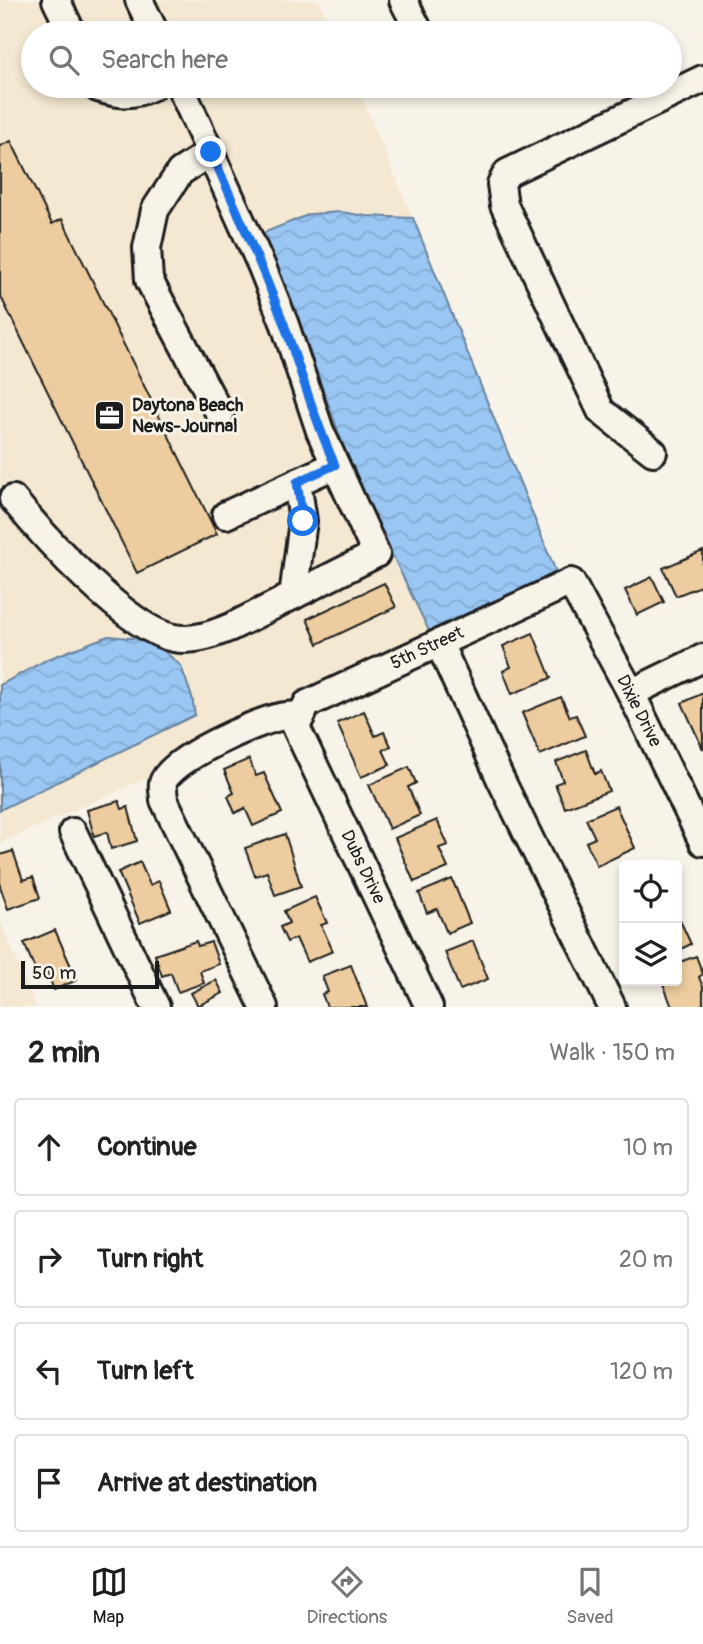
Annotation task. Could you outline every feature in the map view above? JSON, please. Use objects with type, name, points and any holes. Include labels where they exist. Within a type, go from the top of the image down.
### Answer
[{"type":"street","points":[[56,0],[66,21]]},
{"type":"street","points":[[139,0],[149,21]]},
{"type":"street","points":[[403,0],[414,21]]},
{"type":"street","points":[[682,89],[703,79]]},
{"type":"street","points":[[13,499],[28,518],[109,600],[148,630],[175,639],[206,636],[231,627],[376,554],[320,431],[262,267],[186,98]]},
{"type":"street","points":[[653,452],[601,411],[504,205],[501,184],[507,173],[663,98]]},
{"type":"street","points":[[211,152],[180,172],[155,210],[147,248],[149,280],[220,415]]},
{"type":"street","points":[[226,515],[335,465]]},
{"type":"street","points":[[293,596],[303,521],[297,482]]},
{"type":"street","name":"5th Street","points":[[299,721],[307,704],[571,582]]},
{"type":"street","name":"Dixie Drive","points":[[571,582],[631,693],[703,842]]},
{"type":"street","points":[[439,643],[500,778],[612,1007]]},
{"type":"street","points":[[631,693],[703,658]]},
{"type":"street","points":[[264,1007],[164,800],[162,784],[169,772],[180,762],[244,729],[279,717],[299,721]]},
{"type":"street","name":"Dubs Drive","points":[[299,721],[429,1007]]},
{"type":"street","points":[[73,832],[156,1007]]},
{"type":"shaded area","points":[[0,0],[319,0],[328,21],[21,21],[21,98],[362,98],[413,218],[341,212],[279,227],[257,236],[284,304],[307,346],[356,480],[431,635],[264,726],[0,843],[0,810],[195,715],[108,636],[48,659],[0,685]]},
{"type":"shaded area","points":[[0,920],[36,1007],[0,1007]]},
{"type":"water","points":[[341,212],[413,218],[556,572],[431,635],[356,480],[307,346],[284,304],[256,236],[310,214]]},
{"type":"water","points":[[108,636],[152,640],[181,666],[195,715],[0,810],[0,685],[48,659]]},
{"type":"building","name":"Daytona Beach News-Journal","points":[[11,141],[52,224],[62,219],[217,534],[137,573],[0,295],[0,146]]},
{"type":"building","points":[[703,551],[703,585],[676,596],[663,568]]},
{"type":"building","points":[[652,577],[664,602],[637,615],[625,590]]},
{"type":"building","points":[[384,583],[396,607],[318,644],[307,619]]},
{"type":"building","points":[[533,633],[551,678],[512,694],[503,671],[511,667],[503,646]]},
{"type":"building","points":[[703,693],[703,749],[682,703]]},
{"type":"building","points":[[561,697],[570,717],[576,715],[585,736],[540,755],[522,713]]},
{"type":"building","points":[[364,711],[375,736],[384,732],[391,746],[383,750],[390,765],[361,777],[337,723]]},
{"type":"building","points":[[586,750],[595,774],[601,771],[609,791],[565,808],[555,784],[563,781],[556,762]]},
{"type":"building","points":[[249,759],[256,776],[264,773],[282,813],[253,826],[245,808],[235,813],[228,796],[234,793],[224,770]]},
{"type":"building","points":[[409,767],[416,783],[408,787],[420,815],[389,829],[369,785]]},
{"type":"building","points":[[119,801],[122,809],[128,807],[137,841],[111,849],[107,832],[94,836],[87,810]]},
{"type":"building","points":[[616,806],[635,848],[597,866],[586,842],[595,838],[586,819]]},
{"type":"building","points":[[437,820],[448,845],[439,848],[448,868],[414,882],[395,838]]},
{"type":"building","points":[[285,834],[301,886],[275,895],[267,872],[255,876],[245,848]]},
{"type":"building","points":[[13,851],[23,880],[33,877],[40,898],[8,909],[0,886],[0,855]]},
{"type":"building","points":[[140,862],[150,885],[159,881],[171,910],[140,923],[118,872]]},
{"type":"building","points":[[452,879],[470,923],[447,933],[437,909],[427,913],[419,893]]},
{"type":"building","points":[[315,897],[327,923],[321,925],[333,951],[307,962],[296,938],[287,942],[280,927],[289,923],[284,911]]},
{"type":"building","points":[[682,925],[691,944],[682,948]]},
{"type":"building","points":[[55,930],[77,980],[54,990],[46,970],[37,974],[24,943]]},
{"type":"building","points":[[196,941],[198,946],[211,942],[219,964],[200,971],[204,983],[178,992],[171,973],[162,976],[155,955]]},
{"type":"building","points":[[473,941],[488,979],[460,990],[445,952]]},
{"type":"building","points":[[696,956],[703,974],[699,977],[703,987],[703,1007],[672,1007],[664,986],[682,986],[682,961]]},
{"type":"building","points":[[351,965],[367,1007],[327,1007],[322,994],[328,992],[322,976]]},
{"type":"building","points":[[216,980],[223,993],[198,1006],[191,993]]},
{"type":"place","name":"Daytona Beach News-Journal","points":[[109,415]]},
{"type":"route","points":[[211,152],[262,267],[320,431],[335,465],[297,482],[303,521]]}]
